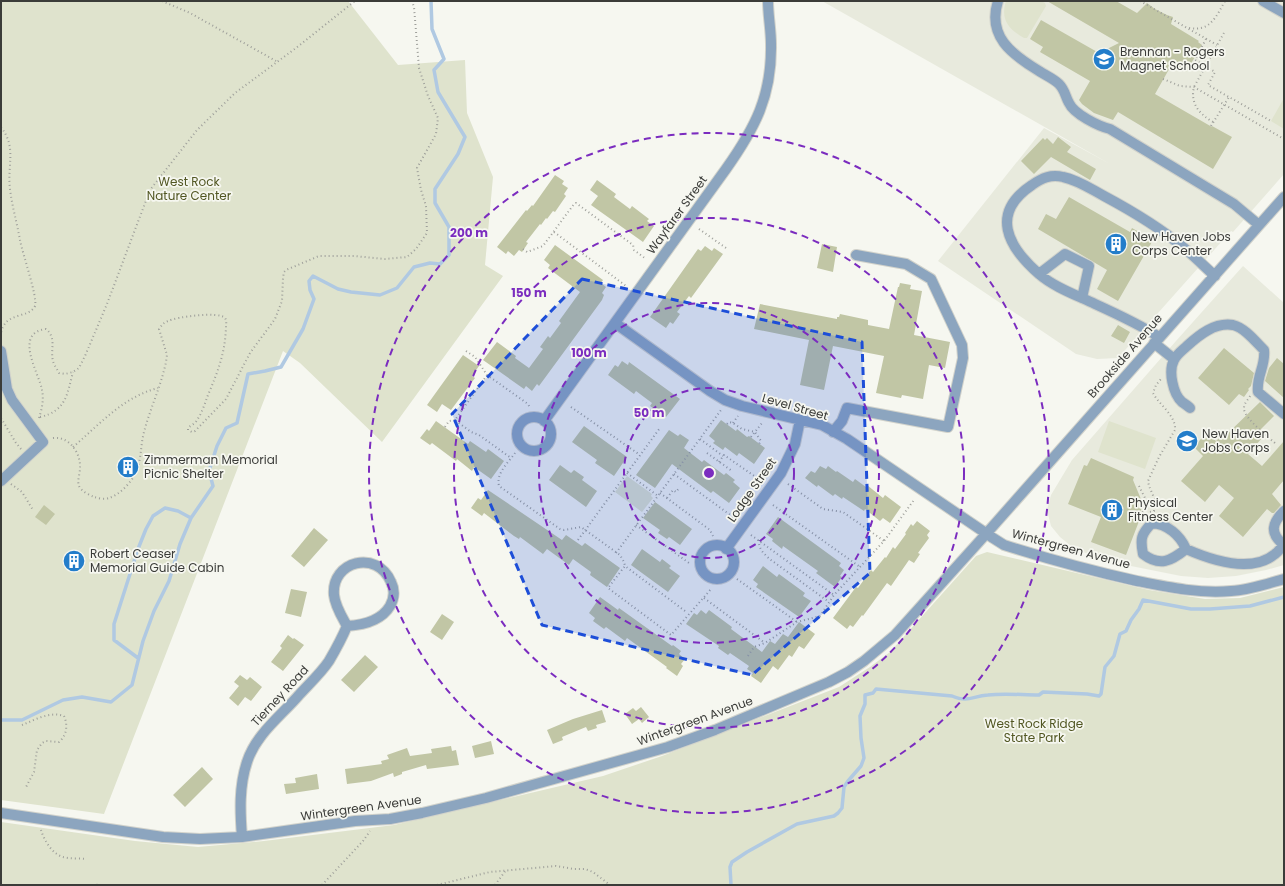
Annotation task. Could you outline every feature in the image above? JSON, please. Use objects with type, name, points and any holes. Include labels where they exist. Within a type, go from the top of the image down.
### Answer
[{"type":"street","name":"Wayfarer Street","points":[[544,421],[726,169],[755,124],[769,82],[771,43],[768,1]]},
{"type":"street","points":[[998,1],[994,21],[998,33],[1004,43],[1010,51],[1018,57],[1058,83],[1064,90],[1068,102],[1072,108],[1102,127],[1110,129],[1234,204],[1259,225]]},
{"type":"street","points":[[1263,1],[1284,13]]},
{"type":"street","points":[[1174,359],[1157,340],[1122,317],[1060,288],[1039,274],[1016,250],[1012,241],[1007,224],[1008,215],[1013,202],[1028,187],[1041,179],[1055,175],[1065,177],[1080,183],[1131,210],[1178,243],[1215,276]]},
{"type":"street","name":"Brookside Avenue","points":[[986,534],[1284,197]]},
{"type":"street","points":[[1039,274],[1065,254],[1089,266],[1082,298]]},
{"type":"street","points":[[833,432],[842,421],[847,408],[948,428],[963,358],[962,345],[931,279],[906,264],[856,255]]},
{"type":"street","name":"Level Street","points":[[615,323],[710,391],[725,400],[742,406],[822,425],[846,439],[986,534]]},
{"type":"street","points":[[1190,408],[1182,402],[1175,390],[1170,373],[1174,359],[1196,338],[1210,328],[1233,325],[1240,328],[1264,350],[1265,359],[1258,379],[1258,392],[1284,414]]},
{"type":"street","points":[[1,351],[7,389],[12,400],[43,442],[2,480]]},
{"type":"street","name":"Lodge Street","points":[[726,549],[781,473],[795,444],[800,420]]},
{"type":"street","points":[[1186,549],[1168,561],[1152,561],[1143,554],[1141,542],[1144,531],[1152,523],[1160,523],[1174,531],[1186,549],[1199,555],[1225,562],[1242,564],[1254,563],[1266,560],[1276,554],[1284,545],[1276,538],[1273,528],[1277,518],[1284,510]]},
{"type":"street","name":"Wintergreen Avenue","points":[[1,813],[184,839],[242,837],[355,821],[410,816],[486,798],[668,747],[722,727],[829,682],[848,672],[864,661],[895,635],[986,534],[1004,545],[1081,568],[1151,584],[1186,590],[1218,592],[1249,589],[1284,579]]},
{"type":"street","points":[[366,562],[377,565],[387,573],[392,584],[394,594],[390,605],[382,615],[373,621],[360,625],[348,626],[337,607],[334,596],[335,584],[344,570],[353,564],[366,562]]},
{"type":"street","name":"Tierney Road","points":[[242,837],[240,809],[242,784],[248,760],[258,739],[298,697],[328,662],[348,626]]},
{"type":"path","points":[[162,1],[190,13],[276,62]]},
{"type":"path","points":[[39,417],[43,403],[42,392],[40,381],[30,357],[29,347],[31,339],[35,333],[46,329],[50,332],[53,340],[53,360],[60,373],[65,374],[73,372],[79,368],[112,289],[150,190],[197,130],[235,93],[296,48],[355,1]]},
{"type":"path","points":[[43,442],[57,438],[66,440],[77,453],[80,464],[78,480],[81,489],[98,498],[107,499],[120,492],[130,481],[142,456],[144,432],[164,372],[167,355],[159,329],[162,324],[174,318],[211,314],[220,315],[225,318],[226,321],[226,337],[223,356],[199,416],[196,422],[188,428],[188,430],[192,432],[198,430],[226,399],[250,353],[275,319],[282,301],[283,276],[286,270],[306,260],[319,256],[354,256],[384,259],[407,257],[416,249],[427,233],[426,206],[420,190],[417,168],[436,134],[438,118],[428,96],[419,68],[412,1]]},
{"type":"path","points":[[1140,1],[1217,45]]},
{"type":"path","points":[[1186,27],[1199,29],[1210,24],[1225,1]]},
{"type":"path","points":[[1213,122],[1202,115],[1196,107],[1193,97],[1194,87],[1225,31]]},
{"type":"path","points":[[1206,39],[1195,60],[1215,72],[1208,85],[1271,122]]},
{"type":"path","points":[[1164,79],[1180,86],[1194,87],[1284,139]]},
{"type":"path","points":[[1210,126],[1228,97]]},
{"type":"path","points":[[1,127],[6,133],[11,148],[10,188],[21,246],[31,279],[35,307],[12,318],[4,324],[1,333]]},
{"type":"path","points":[[523,249],[527,252],[543,246],[576,203],[633,245],[634,250],[646,259]]},
{"type":"path","points":[[699,229],[726,248]]},
{"type":"path","points":[[554,232],[626,286]]},
{"type":"path","points":[[466,350],[475,357],[487,375],[528,404],[530,408]]},
{"type":"path","points":[[30,425],[39,417],[53,414],[62,404],[67,396],[73,372]]},
{"type":"path","points":[[1139,486],[1147,502],[1142,514],[1144,515],[1154,511],[1155,500],[1148,481],[1159,457],[1175,430],[1175,425],[1171,417],[1153,393],[1163,377],[1170,373]]},
{"type":"path","points":[[455,420],[487,375]]},
{"type":"path","points":[[73,447],[121,406],[139,394],[158,388]]},
{"type":"path","points":[[1258,392],[1250,397],[1244,405],[1244,409],[1252,422],[1277,445]]},
{"type":"path","points":[[571,407],[640,455]]},
{"type":"path","points":[[616,553],[721,410]]},
{"type":"path","points":[[733,423],[738,416]]},
{"type":"path","points":[[1,418],[16,443],[28,457]]},
{"type":"path","points":[[445,427],[449,421],[452,419],[455,420],[511,458]]},
{"type":"path","points":[[727,424],[729,422],[733,423],[742,429],[755,432],[761,441],[759,444]]},
{"type":"path","points":[[751,437],[762,423]]},
{"type":"path","points":[[578,540],[660,428]]},
{"type":"path","points":[[700,439],[760,480]]},
{"type":"path","points":[[515,453],[499,476],[499,486],[560,529],[564,530],[580,527],[585,530],[620,555],[625,566],[686,611]]},
{"type":"path","points":[[707,453],[732,471]]},
{"type":"path","points":[[719,462],[723,456]]},
{"type":"path","points":[[627,473],[658,496]]},
{"type":"path","points":[[674,474],[733,517]]},
{"type":"path","points":[[2,480],[22,492],[33,510]]},
{"type":"path","points":[[788,484],[823,509],[843,512],[884,540]]},
{"type":"path","points":[[667,498],[673,490],[676,492],[679,488]]},
{"type":"path","points":[[660,493],[710,530],[713,536]]},
{"type":"path","points":[[748,656],[754,647],[765,643],[797,622],[820,616],[834,595],[884,540],[914,500]]},
{"type":"path","points":[[773,504],[860,567]]},
{"type":"path","points":[[636,524],[689,563]]},
{"type":"path","points":[[751,535],[834,595]]},
{"type":"path","points":[[759,540],[759,546],[771,560],[829,602]]},
{"type":"path","points":[[625,566],[608,588],[672,635],[712,589]]},
{"type":"path","points":[[737,579],[797,622]]},
{"type":"path","points":[[704,598],[765,643]]},
{"type":"path","points":[[22,725],[45,716],[58,714],[64,716],[66,720],[66,730],[63,738],[59,742],[46,740],[37,750],[34,772],[25,789]]},
{"type":"path","points":[[40,819],[42,834],[53,850],[64,858],[86,859]]},
{"type":"path","points":[[322,885],[363,841],[372,828],[373,820]]},
{"type":"path","points":[[437,885],[490,872],[556,866],[585,869],[593,872],[610,885]]},
{"type":"path","points":[[495,885],[506,870]]},
{"type":"highlighted area","points":[[582,279],[862,342],[870,573],[752,675],[542,625],[452,414]]},
{"type":"shaded area","name":"Brennan - Rogers Magnet School","points":[[822,1],[1284,1],[1284,174],[1118,358],[1097,359],[1076,354],[938,261],[1044,128],[1110,164]]},
{"type":"shaded area","name":"New Haven Jobs Corps","points":[[1243,266],[1284,303],[1284,565],[1236,576],[1208,578],[1181,576],[1126,565],[1090,555],[1071,546],[1060,537],[1051,526],[1047,510],[1051,495],[1072,460]]},
{"type":"green space","name":"West Rock Nature Center","points":[[1,1],[348,1],[398,65],[465,60],[467,113],[493,177],[485,265],[503,276],[382,442],[300,363],[283,351],[104,814],[1,800]]},
{"type":"green space","points":[[1006,1],[1041,1],[1045,3],[1046,6],[1027,38],[1019,35],[1007,23],[1004,14]]},
{"type":"green space","points":[[1284,98],[1284,129],[1271,121]]},
{"type":"green space","points":[[1109,421],[1156,438],[1145,469],[1098,452]]},
{"type":"green space","points":[[627,476],[652,494],[651,496],[653,498],[642,512],[615,492]]},
{"type":"green space","name":"West Rock Ridge State Park","points":[[987,552],[1149,590],[1205,599],[1240,598],[1284,587],[1284,885],[1,885],[1,822],[135,841],[198,847],[264,841],[394,825],[603,776],[662,756],[839,687],[890,652],[976,556]]},
{"type":"building","points":[[1047,1],[1116,1],[1137,13],[1147,3],[1155,9],[1173,17],[1171,24],[1199,41],[1198,42],[1202,45],[1186,72],[1172,64],[1155,94],[1232,137],[1213,169],[1118,112],[1113,120],[1094,113],[1082,104],[1079,100],[1090,81],[1040,52],[1043,47],[1030,39],[1041,20],[1099,53],[1119,43]]},
{"type":"building","points":[[1058,137],[1071,147],[1067,152],[1096,169],[1090,180],[1051,157],[1034,174],[1021,161],[1043,138],[1045,140],[1047,138],[1053,144]]},
{"type":"building","points":[[555,175],[564,181],[562,184],[568,188],[564,194],[566,196],[555,212],[553,211],[541,225],[540,224],[526,242],[528,243],[522,252],[519,250],[514,256],[508,251],[506,254],[497,247],[526,210],[527,211],[532,205],[533,206]]},
{"type":"building","points":[[597,180],[616,194],[614,197],[630,209],[632,206],[649,219],[647,221],[654,226],[643,242],[591,205],[598,196],[590,190]]},
{"type":"building","name":"New Haven Jobs Corps Center","points":[[1069,197],[1130,232],[1132,228],[1153,240],[1118,301],[1097,289],[1107,270],[1038,229],[1046,214],[1056,219]]},
{"type":"building","points":[[822,244],[837,247],[833,272],[817,268]]},
{"type":"building","points":[[555,245],[603,280],[601,283],[606,287],[602,293],[604,295],[602,300],[539,386],[537,384],[532,391],[526,386],[524,389],[483,360],[497,342],[529,368],[543,349],[540,347],[548,336],[550,338],[561,323],[559,321],[580,292],[548,268],[550,265],[544,260]]},
{"type":"building","points":[[705,246],[712,251],[714,248],[723,254],[691,298],[689,296],[677,312],[680,314],[673,324],[670,322],[666,328],[650,317],[698,249],[701,251]]},
{"type":"building","points":[[900,283],[911,285],[910,289],[922,291],[914,335],[950,342],[945,368],[929,365],[923,399],[902,395],[901,398],[876,393],[884,356],[833,346],[824,390],[800,385],[809,340],[754,329],[760,304],[837,319],[840,314],[868,320],[868,325],[889,329]]},
{"type":"building","points":[[1118,325],[1130,332],[1124,343],[1111,336]]},
{"type":"building","points":[[1224,348],[1254,373],[1251,386],[1244,397],[1239,394],[1229,405],[1198,378]]},
{"type":"building","points":[[463,355],[479,366],[472,376],[475,378],[451,410],[442,404],[437,412],[427,405]]},
{"type":"building","points":[[1277,358],[1284,364],[1284,398],[1265,381],[1269,368]]},
{"type":"building","points":[[622,361],[628,365],[629,362],[680,399],[666,417],[650,406],[652,403],[636,391],[634,394],[608,375],[615,365],[618,367]]},
{"type":"building","points":[[1260,402],[1274,416],[1257,433],[1262,438],[1248,454],[1262,466],[1284,441],[1284,480],[1272,494],[1281,505],[1274,513],[1267,509],[1243,537],[1219,516],[1234,498],[1219,485],[1205,502],[1181,481],[1203,456],[1194,447],[1206,433],[1216,441],[1219,438],[1221,440]]},
{"type":"building","points":[[721,420],[736,431],[737,429],[747,437],[749,436],[765,448],[754,464],[739,453],[737,456],[725,447],[723,450],[713,443],[715,441],[709,436]]},
{"type":"building","points":[[436,421],[468,444],[470,441],[486,452],[488,449],[504,461],[491,479],[474,467],[472,471],[457,459],[456,461],[432,443],[430,445],[420,438],[427,429],[429,431]]},
{"type":"building","points":[[584,426],[627,457],[614,476],[595,463],[597,460],[572,442]]},
{"type":"building","points":[[669,430],[678,436],[680,434],[689,440],[684,448],[702,462],[704,460],[724,475],[726,473],[735,480],[733,482],[740,488],[729,503],[713,491],[711,493],[672,464],[655,488],[636,475]]},
{"type":"building","name":"Physical Fitness Center","points":[[1091,458],[1134,477],[1133,480],[1143,504],[1139,516],[1141,516],[1126,555],[1091,542],[1101,517],[1068,504],[1084,465],[1087,466]]},
{"type":"building","name":"Zimmerman Memorial Picnic Shelter","points":[[124,460],[136,464],[132,474],[121,470]]},
{"type":"building","points":[[560,465],[571,473],[574,470],[584,477],[582,480],[597,491],[586,507],[549,480]]},
{"type":"building","points":[[820,466],[826,469],[828,466],[853,482],[855,479],[866,487],[867,485],[883,498],[885,495],[901,507],[890,523],[883,518],[880,521],[865,509],[864,511],[843,497],[842,499],[835,494],[833,496],[805,478],[811,471],[815,473]]},
{"type":"building","points":[[488,490],[562,540],[566,535],[582,546],[585,543],[620,568],[607,587],[590,575],[591,572],[573,559],[569,565],[547,549],[543,554],[520,537],[519,539],[514,536],[484,513],[482,516],[471,508],[478,498],[481,500]]},
{"type":"building","points":[[655,502],[692,529],[680,545],[669,537],[667,539],[658,533],[660,530],[643,518]]},
{"type":"building","points":[[44,505],[55,514],[46,525],[35,517]]},
{"type":"building","points":[[778,517],[841,563],[839,566],[844,570],[840,576],[842,577],[835,587],[816,573],[818,571],[783,546],[782,549],[766,534]]},
{"type":"building","points":[[917,521],[930,531],[927,535],[929,538],[918,553],[920,554],[914,563],[909,560],[891,586],[887,583],[863,616],[862,615],[853,627],[850,625],[847,629],[833,618],[856,587],[858,588],[871,570],[873,572],[885,557],[886,558],[893,547],[895,549],[911,524],[913,526]]},
{"type":"building","points":[[314,528],[328,540],[304,567],[291,556]]},
{"type":"building","points":[[642,549],[660,562],[662,559],[671,566],[669,568],[680,576],[668,592],[631,565]]},
{"type":"building","points":[[71,553],[82,560],[76,568],[66,561]]},
{"type":"building","points":[[763,566],[777,577],[779,574],[805,593],[803,596],[811,601],[799,617],[756,587],[758,584],[753,580]]},
{"type":"building","points":[[291,589],[307,592],[301,617],[285,613]]},
{"type":"building","points":[[600,597],[618,610],[619,608],[681,651],[679,654],[685,659],[681,664],[683,666],[677,676],[627,638],[625,641],[606,627],[604,629],[593,621],[595,618],[589,613]]},
{"type":"building","points":[[701,610],[706,614],[709,610],[732,627],[731,629],[762,652],[770,641],[775,644],[783,634],[788,637],[799,622],[815,634],[804,649],[799,646],[792,657],[789,655],[778,670],[773,666],[761,683],[751,676],[753,673],[747,669],[749,666],[730,653],[728,655],[718,648],[719,646],[686,624],[694,613],[697,615]]},
{"type":"building","points":[[442,614],[454,622],[442,640],[430,632]]},
{"type":"building","points":[[288,635],[304,645],[283,671],[271,662],[282,648],[280,646]]},
{"type":"building","points":[[365,655],[378,667],[354,692],[341,680]]},
{"type":"building","points":[[240,675],[247,680],[250,677],[262,687],[251,701],[245,697],[238,706],[229,698],[239,686],[234,682]]},
{"type":"building","points":[[641,707],[649,717],[642,723],[639,719],[632,724],[625,714],[633,708],[636,711]]},
{"type":"building","points":[[602,710],[606,722],[596,725],[597,728],[588,731],[586,727],[562,737],[563,740],[553,744],[547,730],[573,719]]},
{"type":"building","points":[[491,741],[494,754],[475,758],[472,746]]},
{"type":"building","points":[[451,746],[452,751],[456,750],[459,765],[427,769],[426,765],[402,772],[402,774],[394,777],[393,773],[371,781],[347,784],[345,769],[382,764],[381,761],[389,759],[387,755],[407,748],[410,756],[432,753],[431,749]]},
{"type":"building","points":[[202,767],[213,779],[185,807],[173,795]]},
{"type":"building","points":[[317,774],[319,789],[286,794],[284,784],[296,783],[295,778]]},
{"type":"waterway","points":[[1,720],[22,720],[63,700],[82,697],[111,702],[132,685],[143,641],[154,611],[169,581],[180,544],[191,518],[213,486],[209,471],[217,446],[226,428],[237,423],[248,374],[281,367],[303,329],[314,299],[310,290],[309,281],[313,276],[338,289],[380,295],[397,288],[414,267],[430,263],[440,264],[449,255],[449,227],[435,203],[435,189],[458,154],[465,137],[438,92],[434,70],[444,59],[432,29],[431,1]]},
{"type":"waterway","points":[[138,658],[114,640],[114,624],[138,549],[153,516],[165,508],[178,511],[191,518]]},
{"type":"waterway","points":[[731,885],[730,867],[732,862],[797,824],[834,816],[842,808],[844,787],[861,766],[864,758],[860,716],[865,704],[865,695],[873,693],[876,689],[952,696],[963,699],[994,694],[1039,695],[1043,692],[1099,696],[1101,694],[1105,667],[1114,656],[1120,634],[1126,631],[1143,600],[1191,609],[1210,609],[1250,606],[1284,597]]},
{"type":"place","name":"Brennan - Rogers Magnet School","points":[[1104,59]]},
{"type":"place","name":"New Haven Jobs Corps Center","points":[[1116,244]]},
{"type":"place","name":"New Haven Jobs Corps","points":[[1187,441]]},
{"type":"place","name":"Zimmerman Memorial Picnic Shelter","points":[[128,467]]},
{"type":"place","name":"Physical Fitness Center","points":[[1112,510]]},
{"type":"place","name":"Robert Ceaser Memorial Guide Cabin","points":[[74,561]]}]
